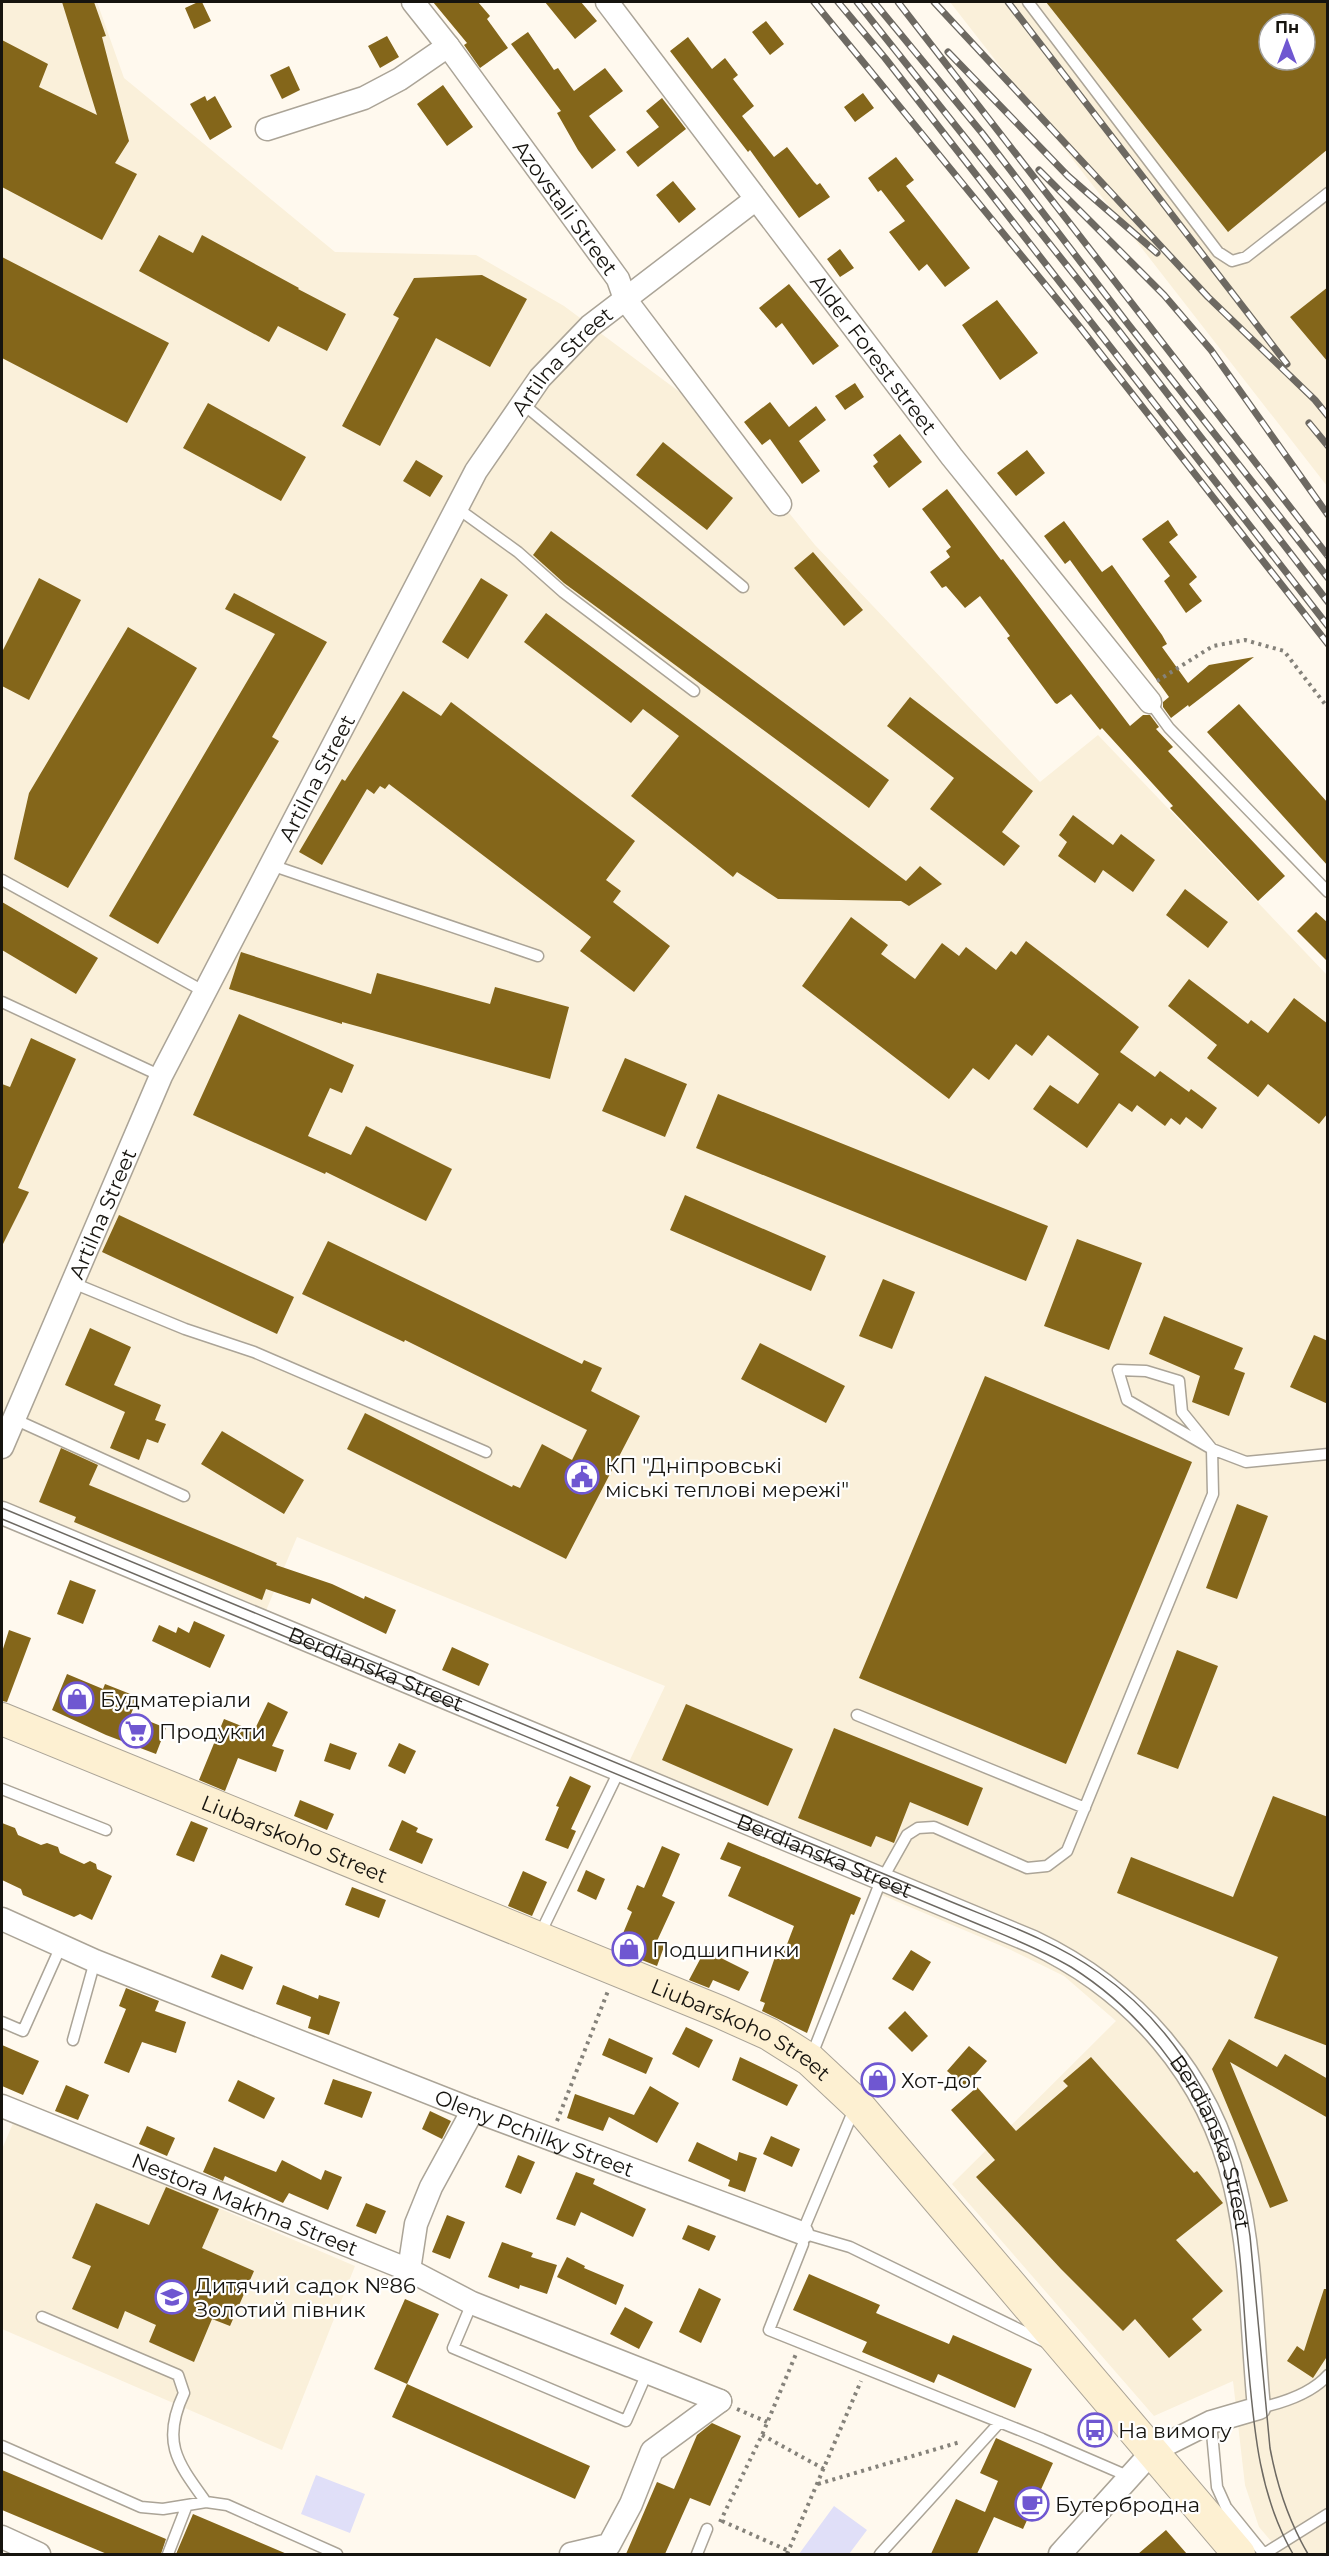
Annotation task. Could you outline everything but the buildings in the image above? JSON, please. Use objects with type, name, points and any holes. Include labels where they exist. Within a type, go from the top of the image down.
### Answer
[{"type":"main road","name":"Liubarskoho Street","points":[[2,1719],[539,1936],[750,2024],[810,2060],[857,2104],[1239,2554]]},
{"type":"street","name":"Azovstali Street","points":[[413,2],[448,46],[618,279],[625,299],[780,504]]},
{"type":"street","name":"Alder Forest street","points":[[607,2],[952,457],[1146,696]]},
{"type":"street","points":[[267,129],[364,98],[400,79],[448,46]]},
{"type":"street","name":"Artilna Street","points":[[2,1447],[161,1076],[476,471],[540,378],[583,334],[756,199]]},
{"type":"street","name":"Berdianska Street","points":[[2,1513],[1033,1942],[1083,1968],[1132,2007],[1157,2033],[1177,2060],[1211,2119],[1235,2185],[1246,2265],[1259,2408]]},
{"type":"street","name":"Oleny Pchilky Street","points":[[2,1919],[60,1947],[473,2110],[802,2233]]},
{"type":"street","name":"Nestora Makhna Street","points":[[2,2106],[408,2270],[472,2303],[720,2401]]},
{"type":"street","points":[[408,2270],[416,2224],[431,2187],[473,2110]]},
{"type":"street","points":[[571,2554],[609,2545],[631,2504],[652,2451],[720,2401]]},
{"type":"street","points":[[1060,2554],[1153,2451],[1211,2422],[1259,2408]]},
{"type":"street","points":[[2,2537],[39,2554]]},
{"type":"lane","points":[[1028,2],[1218,252],[1232,261],[1246,257],[1328,193]]},
{"type":"lane","points":[[523,404],[743,587]]},
{"type":"lane","points":[[457,508],[502,540],[563,592],[694,691]]},
{"type":"lane","points":[[1146,696],[1169,728],[1328,892]]},
{"type":"lane","points":[[271,865],[538,956]]},
{"type":"lane","points":[[2,880],[205,992]]},
{"type":"lane","points":[[2,1002],[161,1076]]},
{"type":"lane","points":[[73,1283],[184,1329],[254,1352],[486,1452]]},
{"type":"lane","points":[[810,2060],[882,1879],[907,1835],[918,1828],[934,1827],[1027,1868],[1047,1866],[1067,1851],[1213,1494],[1212,1449],[1182,1412],[1179,1381],[1146,1371],[1118,1370],[1127,1400],[1212,1449],[1246,1462],[1328,1454]]},
{"type":"lane","points":[[14,1419],[184,1496]]},
{"type":"lane","points":[[857,1715],[1085,1808]]},
{"type":"lane","points":[[539,1936],[620,1769]]},
{"type":"lane","points":[[2,1789],[106,1830]]},
{"type":"lane","points":[[2,2022],[22,2031],[60,1947]]},
{"type":"lane","points":[[73,2040],[95,1961]]},
{"type":"lane","points":[[857,2104],[802,2233],[803,2244],[769,2330],[1000,2422],[1130,2477]]},
{"type":"lane","name":"Oleny Pchilky Street","points":[[802,2233],[850,2247],[1065,2351]]},
{"type":"lane","points":[[472,2303],[453,2348],[626,2421],[647,2373]]},
{"type":"lane","points":[[42,2317],[178,2375],[184,2393],[173,2419],[172,2440],[177,2457],[206,2502]]},
{"type":"lane","points":[[1259,2408],[1308,2391],[1321,2383],[1328,2375]]},
{"type":"lane","points":[[880,2554],[1000,2422]]},
{"type":"lane","points":[[1211,2422],[1217,2487],[1226,2507],[1264,2554],[1328,2514]]},
{"type":"lane","points":[[2,2446],[141,2507],[163,2509],[206,2502],[226,2505],[338,2554]]},
{"type":"lane","points":[[168,2554],[187,2505]]},
{"type":"lane","points":[[697,2554],[707,2529]]},
{"type":"path","points":[[1146,696],[1214,646],[1245,640],[1284,651],[1328,708]]},
{"type":"path","points":[[550,2138],[616,1969]]},
{"type":"path","points":[[707,2529],[722,2521],[801,2343]]},
{"type":"path","points":[[722,2521],[788,2553],[867,2368]]},
{"type":"path","points":[[720,2401],[767,2422]]},
{"type":"path","points":[[817,2484],[989,2433]]},
{"type":"path","points":[[762,2435],[824,2469]]},
{"type":"shaded area","points":[[2,2],[97,2],[124,78],[335,252],[476,255],[564,306],[708,413],[815,545],[1040,782],[1098,735],[1327,975],[1327,2554],[1282,2554],[1259,2527],[1245,2485],[1233,2381],[1154,2416],[952,2184],[1116,2021],[1064,1976],[1011,1950],[884,1896],[726,1803],[629,1762],[665,1686],[297,1537],[265,1613],[2,1504]]},
{"type":"shaded area","points":[[950,2],[1327,2],[1327,486]]},
{"type":"shaded area","name":"Дитячий садок №86 Золотий півник","points":[[14,2121],[355,2266],[282,2450],[2,2329],[2,2149]]},
{"type":"shaded area","points":[[316,2475],[365,2494],[350,2533],[301,2514]]},
{"type":"shaded area","points":[[834,2506],[867,2530],[849,2554],[799,2554]]},
{"type":"tram line","points":[[2,1508],[1022,1931],[1080,1960],[1129,1996],[1181,2054],[1219,2123],[1233,2159],[1250,2236],[1270,2448],[1284,2502],[1308,2554]]},
{"type":"tram line","points":[[2,1519],[1040,1950],[1071,1967],[1099,1987],[1151,2036],[1173,2064],[1192,2093],[1221,2158],[1230,2191],[1237,2233],[1250,2387],[1260,2461],[1272,2509],[1293,2554]]},
{"type":"railway","points":[[814,2],[1079,326],[1328,644]]},
{"type":"railway","points":[[838,2],[885,58],[1328,626]]},
{"type":"railway","points":[[857,2],[1119,331],[1328,602]]},
{"type":"railway","points":[[874,2],[982,133],[1128,324],[1328,578]]},
{"type":"railway","points":[[898,2],[1328,556]]},
{"type":"railway","points":[[934,2],[1208,297],[1315,400],[1328,416]]},
{"type":"railway","points":[[1008,2],[1287,364]]},
{"type":"railway","points":[[948,52],[1068,176],[1157,253]]},
{"type":"railway","points":[[1039,170],[1164,295],[1211,350],[1328,515]]},
{"type":"railway","points":[[1309,423],[1328,446]]},
{"type":"place","name":"КП \"Дніпровські міські теплові мережі\"","points":[[582,1477]]},
{"type":"place","name":"Будматеріали","points":[[77,1699]]},
{"type":"place","name":"Продукти","points":[[136,1731]]},
{"type":"place","name":"Подшипники","points":[[629,1949]]},
{"type":"place","name":"Хот-дог","points":[[878,2080]]},
{"type":"place","name":"Дитячий садок №86 Золотий півник","points":[[172,2297]]},
{"type":"place","name":"На вимогу","points":[[1095,2430]]},
{"type":"place","name":"Бутербродна","points":[[1032,2504]]}]
